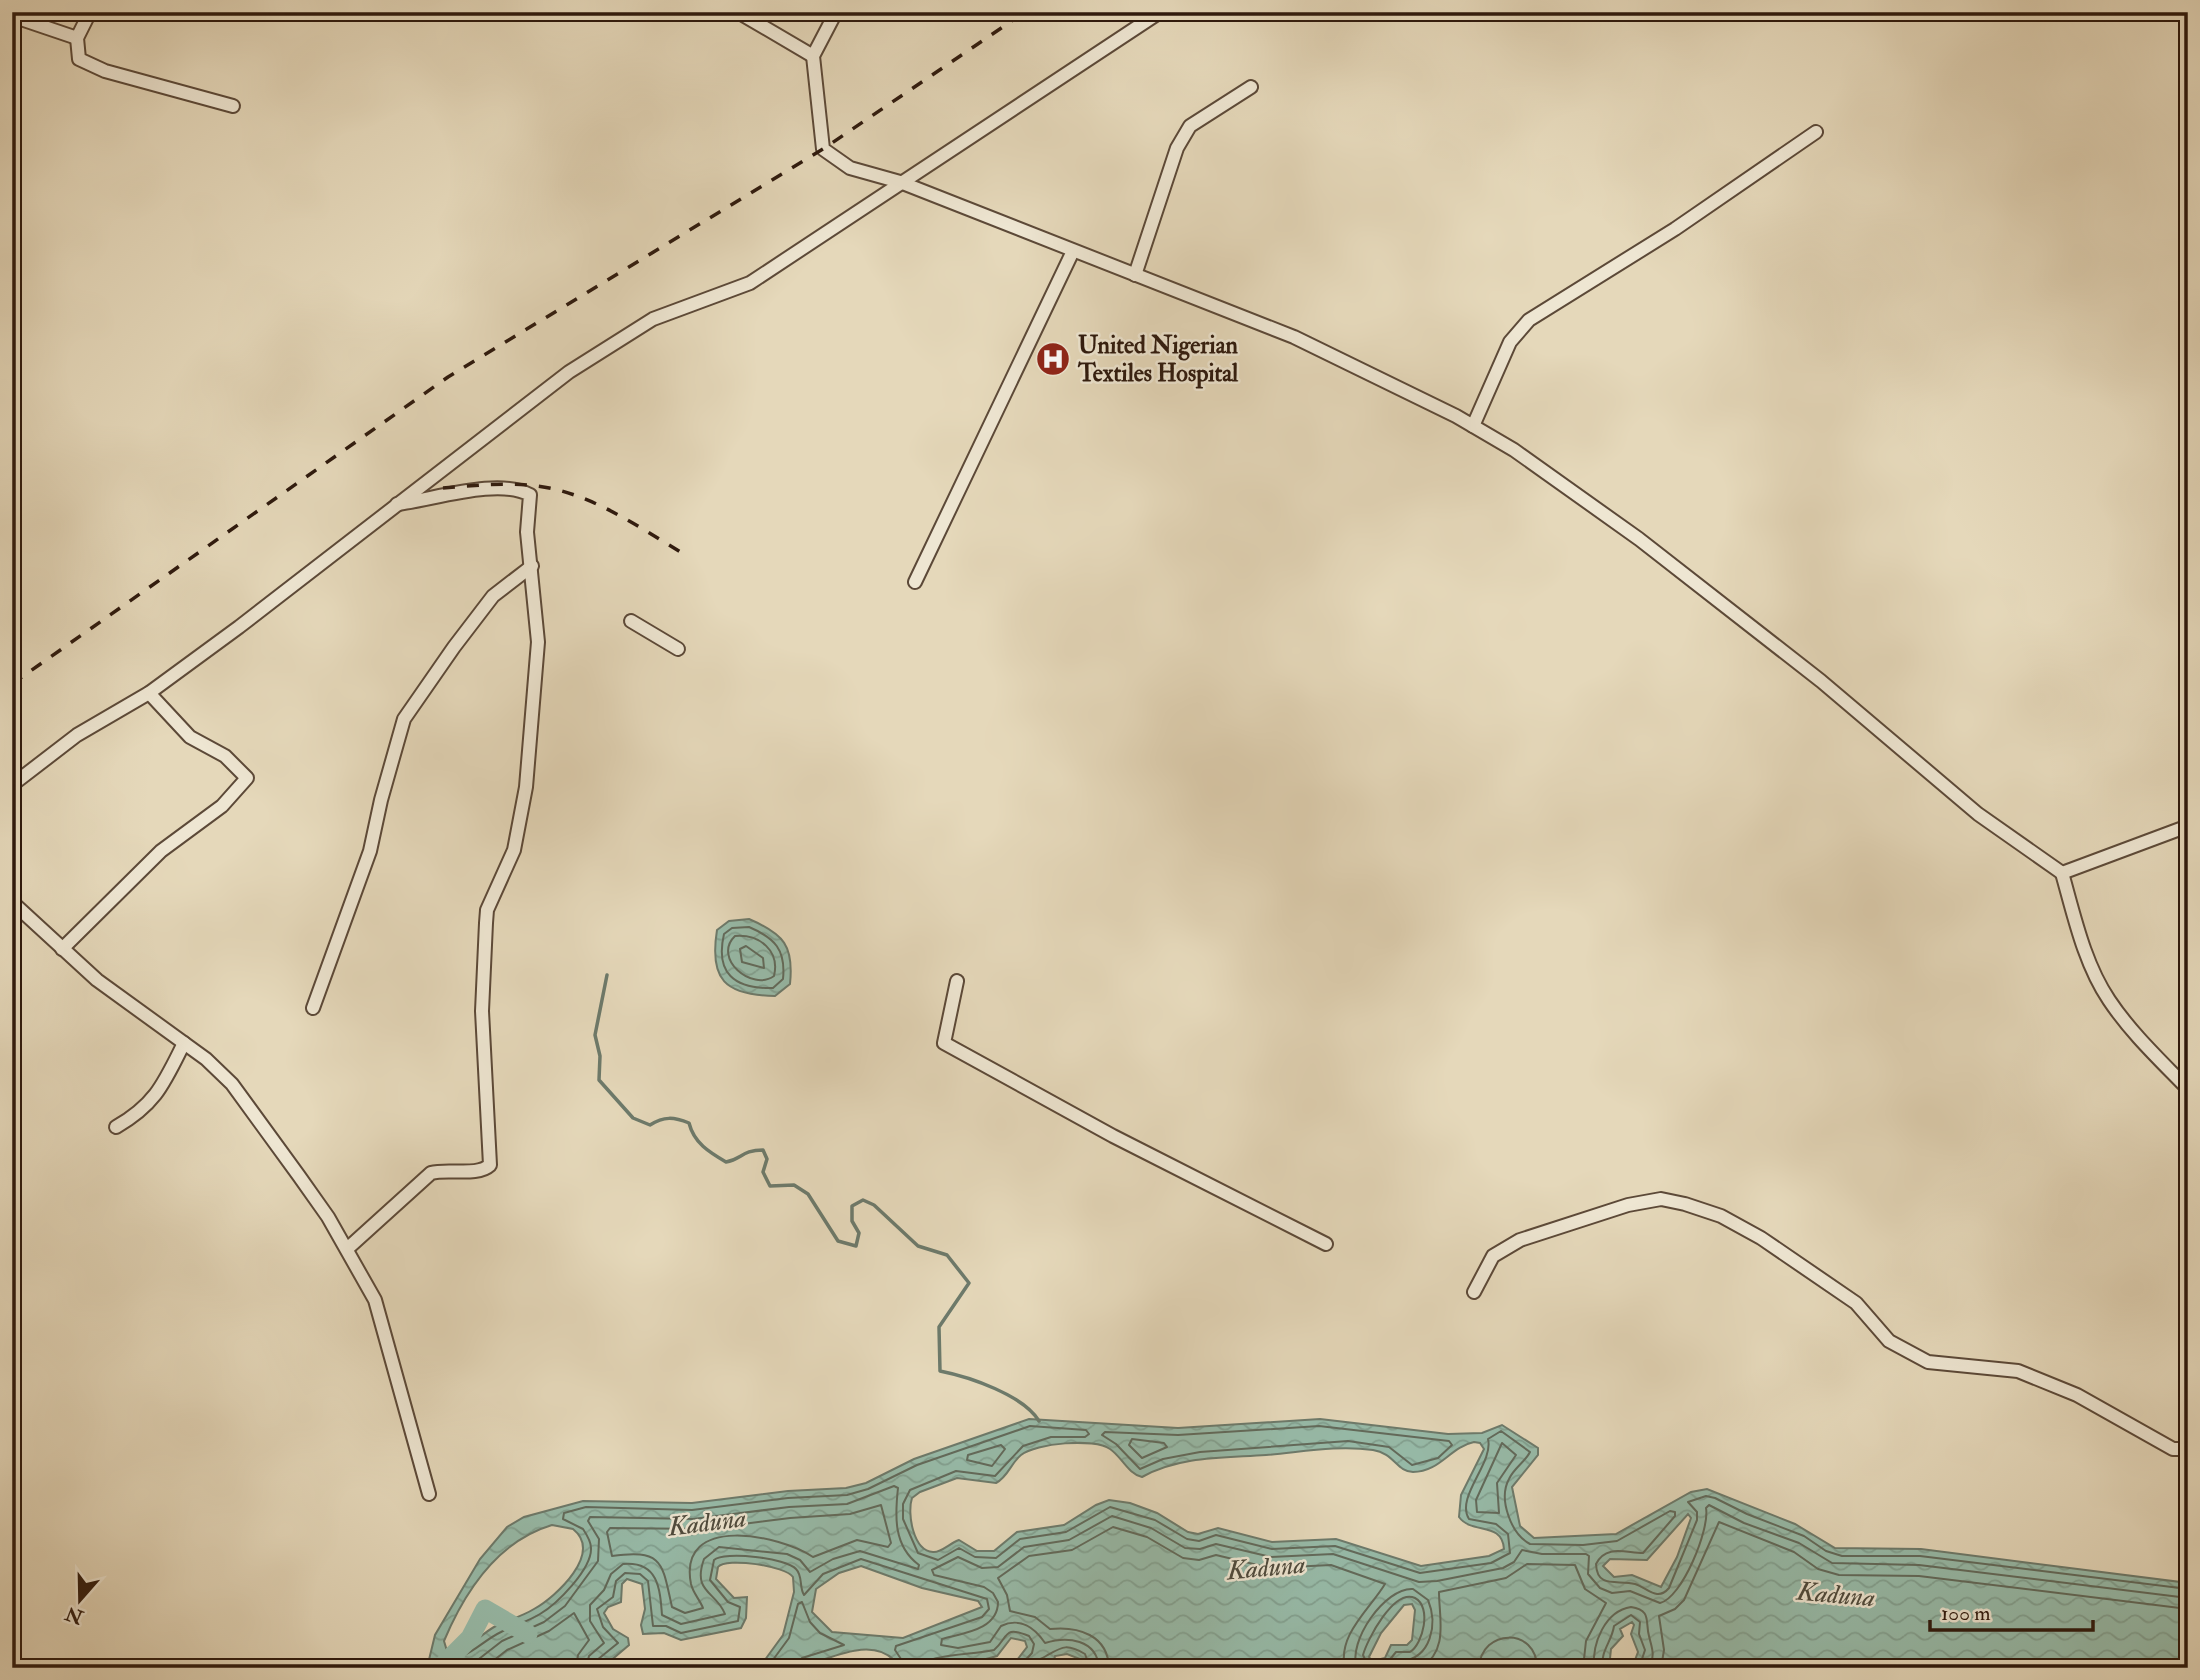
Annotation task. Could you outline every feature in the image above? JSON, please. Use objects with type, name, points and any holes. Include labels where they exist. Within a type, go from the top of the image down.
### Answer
[{"type":"street","points":[[90,12],[77,38],[79,59],[105,71],[233,106]]},
{"type":"street","points":[[738,12],[813,56]]},
{"type":"street","points":[[836,12],[813,56],[824,149],[850,168],[900,182],[1294,337],[1473,426],[1514,450],[1639,539],[1821,681],[1978,814],[2063,873],[2081,940],[2107,998],[2139,1039],[2188,1088]]},
{"type":"street","points":[[12,785],[77,735],[149,693],[569,372],[653,319],[750,283],[1160,12]]},
{"type":"street","points":[[12,16],[77,38]]},
{"type":"street","points":[[1135,275],[1177,148],[1190,127],[1251,87]]},
{"type":"street","points":[[1473,426],[1510,342],[1529,320],[1675,229],[1816,132]]},
{"type":"street","points":[[915,582],[1073,251]]},
{"type":"street","points":[[347,1249],[397,1200],[431,1173],[441,1170],[482,1170],[490,1165],[482,1011],[487,910],[514,850],[526,787],[538,642],[533,566],[527,532],[530,495],[522,490],[457,492],[397,504]]},
{"type":"street","points":[[313,1008],[370,851],[404,719],[454,647],[494,596],[533,566]]},
{"type":"street","points":[[631,621],[678,649]]},
{"type":"street","points":[[62,949],[161,851],[222,806],[247,778],[225,756],[190,737],[149,693]]},
{"type":"street","points":[[2063,873],[2188,826]]},
{"type":"street","points":[[12,902],[120,999],[206,1059],[232,1084],[299,1176],[347,1249],[375,1300],[429,1494]]},
{"type":"street","points":[[957,981],[944,1043],[1113,1136],[1326,1244]]},
{"type":"street","points":[[116,1127],[141,1113],[161,1089],[184,1043]]},
{"type":"street","points":[[1475,1292],[1493,1256],[1520,1240],[1628,1205],[1661,1199],[1685,1204],[1721,1216],[1761,1238],[1856,1303],[1889,1341],[1928,1362],[2018,1371],[2077,1395],[2173,1449],[2188,1450]]},
{"type":"water","points":[[749,919],[771,930],[788,951],[790,984],[775,996],[758,995],[733,988],[719,973],[715,947],[717,930],[729,921]]},
{"type":"water","points":[[1029,1419],[1178,1428],[1320,1419],[1448,1434],[1482,1433],[1502,1425],[1538,1448],[1538,1455],[1512,1487],[1520,1526],[1534,1538],[1616,1534],[1691,1492],[1707,1489],[1795,1524],[1835,1548],[1921,1549],[2188,1583],[2188,1668],[1632,1668],[1638,1652],[1631,1634],[1634,1625],[1632,1622],[1620,1629],[1623,1636],[1611,1649],[1609,1668],[1511,1668],[1509,1662],[1504,1668],[1084,1668],[1080,1659],[1067,1654],[1055,1656],[1053,1666],[1044,1663],[1039,1668],[1011,1668],[1027,1647],[1025,1641],[1011,1638],[997,1656],[971,1663],[943,1662],[932,1668],[893,1668],[894,1660],[883,1653],[858,1650],[793,1668],[759,1668],[783,1635],[794,1592],[793,1577],[768,1566],[732,1563],[718,1567],[716,1579],[734,1598],[747,1597],[746,1618],[741,1628],[681,1640],[664,1633],[643,1634],[641,1625],[645,1609],[642,1584],[627,1579],[622,1584],[621,1602],[608,1607],[604,1613],[613,1629],[628,1638],[629,1645],[602,1668],[427,1668],[435,1635],[480,1559],[507,1527],[524,1517],[583,1501],[692,1503],[788,1491],[846,1488],[866,1483],[914,1459]],"holes":[[[1065,1443],[1091,1444],[1110,1449],[1133,1472],[1142,1477],[1171,1465],[1202,1459],[1346,1448],[1380,1452],[1403,1469],[1413,1472],[1431,1468],[1466,1445],[1480,1443],[1484,1449],[1461,1495],[1459,1517],[1471,1526],[1498,1535],[1504,1549],[1489,1556],[1421,1566],[1336,1539],[1272,1542],[1218,1528],[1198,1534],[1188,1532],[1157,1513],[1130,1503],[1109,1500],[1064,1525],[1017,1532],[994,1551],[977,1551],[959,1540],[939,1551],[926,1550],[916,1538],[911,1521],[912,1498],[920,1492],[957,1478],[996,1483],[1021,1455],[1039,1447]],[[1688,1514],[1691,1518],[1677,1557],[1661,1587],[1632,1575],[1614,1577],[1603,1566],[1610,1559],[1647,1560]],[[552,1525],[573,1529],[581,1539],[583,1550],[573,1573],[544,1603],[494,1627],[460,1650],[447,1651],[444,1641],[473,1587],[500,1556],[533,1533]],[[861,1566],[922,1588],[978,1601],[982,1607],[903,1638],[832,1632],[812,1612],[816,1589],[839,1573]],[[1412,1604],[1415,1610],[1412,1640],[1407,1645],[1391,1645],[1385,1658],[1372,1661],[1369,1657],[1381,1633],[1404,1605]]]},
{"type":"waterway","points":[[607,975],[595,1035],[600,1056],[599,1080],[633,1118],[650,1125],[669,1118],[689,1123],[698,1141],[726,1162],[751,1151],[763,1150],[767,1159],[763,1172],[770,1186],[794,1185],[808,1194],[838,1241],[856,1246],[859,1233],[852,1221],[852,1206],[863,1200],[874,1205],[918,1246],[947,1255],[969,1283],[939,1327],[940,1371],[1009,1395],[1039,1421]]},
{"type":"waterway","name":"Kaduna","points":[[440,1668],[470,1638],[485,1609],[528,1634]]},
{"type":"railway","points":[[12,684],[448,377],[823,149],[1025,12]]},
{"type":"railway","points":[[443,488],[518,484],[562,491],[611,511],[687,556]]},
{"type":"place","name":"United Nigerian Textiles Hospital","points":[[1053,359]]}]
